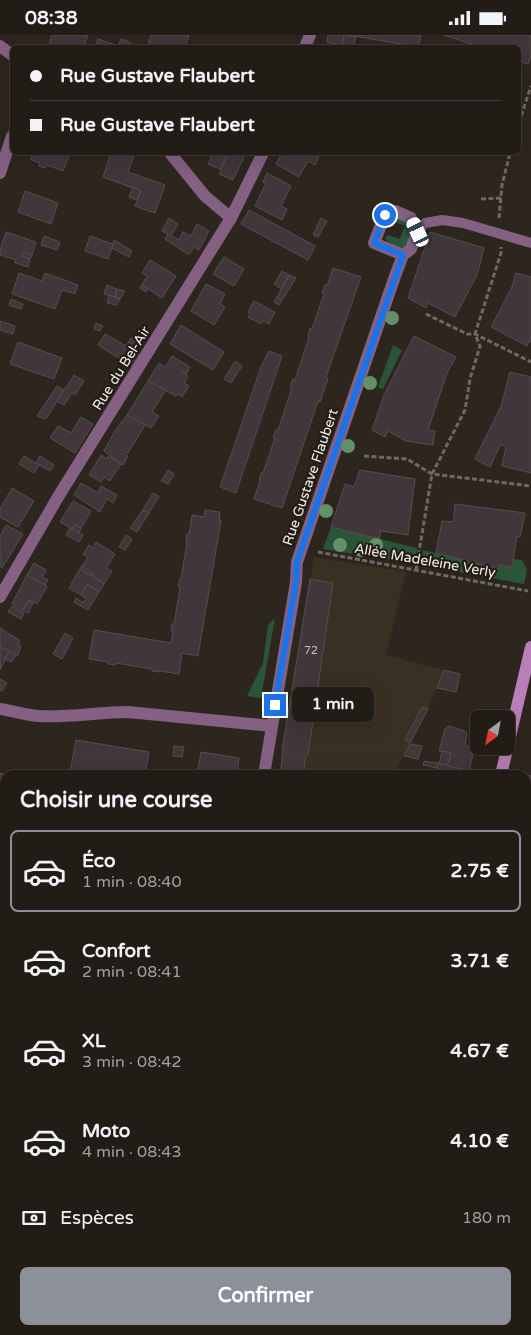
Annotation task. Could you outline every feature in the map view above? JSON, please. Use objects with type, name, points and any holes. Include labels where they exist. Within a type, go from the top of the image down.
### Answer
[{"type":"street","points":[[0,173],[10,142]]},
{"type":"street","points":[[172,155],[205,196],[231,218]]},
{"type":"street","name":"Rue du Bel-Air","points":[[0,597],[58,497],[231,218],[262,155]]},
{"type":"street","points":[[403,255],[374,243],[385,215],[395,211],[411,218],[418,232]]},
{"type":"street","name":"Rue Gustave Flaubert","points":[[265,770],[296,582],[297,562],[403,255],[411,249],[418,232]]},
{"type":"street","points":[[502,770],[531,647]]},
{"type":"street","points":[[0,709],[38,716],[128,712],[272,726]]},
{"type":"lane","points":[[418,232],[425,223],[442,220],[463,223],[531,243]]},
{"type":"path","points":[[521,117],[531,86]]},
{"type":"path","points":[[499,226],[502,185],[510,155]]},
{"type":"path","points":[[481,199],[501,198]]},
{"type":"path","points":[[416,570],[432,474],[465,410],[470,379],[480,345],[475,334],[501,253],[500,244]]},
{"type":"path","points":[[426,314],[467,334],[475,334],[531,362]]},
{"type":"path","points":[[364,456],[407,459],[432,474],[531,487]]},
{"type":"path","name":"Allée Madeleine Verly","points":[[318,552],[528,591]]},
{"type":"shaded area","points":[[314,557],[406,572],[386,655],[444,670],[429,707],[397,770],[280,770]]},
{"type":"green space","points":[[395,217],[406,221],[413,231],[405,249],[392,245],[385,239],[388,235],[400,239],[405,226],[393,221]]},
{"type":"green space","points":[[393,345],[402,350],[383,389],[378,387]]},
{"type":"green space","points":[[331,527],[417,548],[415,564],[323,549]]},
{"type":"green space","points":[[423,550],[498,569],[499,565],[512,567],[513,559],[522,560],[527,570],[524,584],[421,565]]},
{"type":"green space","points":[[275,618],[261,698],[247,696],[263,663],[268,625]]},
{"type":"building","points":[[52,35],[88,35],[85,45],[49,44]]},
{"type":"building","points":[[151,35],[189,35],[186,45],[148,45]]},
{"type":"building","points":[[328,35],[344,35],[342,45],[327,42]]},
{"type":"building","points":[[344,35],[356,37],[354,44],[342,45]]},
{"type":"building","points":[[348,35],[421,35],[419,45],[407,45]]},
{"type":"building","points":[[444,35],[531,35],[531,56],[528,64],[521,62],[521,45],[474,45]]},
{"type":"building","points":[[98,39],[115,45],[96,45]]},
{"type":"building","points":[[121,39],[131,43],[130,45],[118,45]]},
{"type":"building","points":[[32,155],[69,155],[63,171],[47,165],[45,168],[39,166],[40,163],[31,160]]},
{"type":"building","points":[[110,155],[134,155],[128,172],[165,185],[155,213],[135,206],[141,191],[103,177]]},
{"type":"building","points":[[212,155],[227,155],[220,169],[208,164]]},
{"type":"building","points":[[228,155],[245,155],[233,180],[219,174]]},
{"type":"building","points":[[281,155],[319,156],[315,165],[308,161],[299,177],[276,164]]},
{"type":"building","points":[[267,173],[291,186],[281,206],[287,209],[282,220],[255,206],[266,183],[263,182]]},
{"type":"building","points":[[133,187],[141,191],[137,200],[129,197]]},
{"type":"building","points":[[25,191],[58,203],[51,224],[18,212]]},
{"type":"building","points":[[249,210],[315,246],[308,260],[241,224]]},
{"type":"building","points":[[169,218],[178,224],[171,236],[179,240],[183,232],[191,236],[197,224],[209,231],[199,250],[194,247],[189,255],[165,239],[168,234],[162,231]]},
{"type":"building","points":[[321,218],[327,221],[318,237],[313,235]]},
{"type":"building","points":[[6,232],[36,242],[32,255],[23,252],[22,256],[30,259],[28,267],[15,263],[16,260],[0,255]]},
{"type":"building","points":[[430,232],[484,248],[477,275],[455,317],[428,303],[426,308],[408,298]]},
{"type":"building","points":[[44,236],[60,242],[57,250],[41,245]]},
{"type":"building","points":[[90,236],[113,244],[108,259],[85,251]]},
{"type":"building","points":[[114,240],[132,251],[129,257],[112,248]]},
{"type":"building","points":[[23,252],[32,255],[30,259],[22,256]]},
{"type":"building","points":[[224,257],[244,269],[234,286],[213,274]]},
{"type":"building","points":[[150,260],[176,276],[162,298],[142,285],[147,276],[142,273]]},
{"type":"building","points":[[333,268],[361,277],[326,377],[328,378],[320,402],[318,401],[282,508],[254,499],[261,473],[263,473],[275,438],[273,438],[276,430],[278,430],[292,388],[290,387],[293,379],[295,380],[309,337],[310,328],[312,329],[324,294],[322,293],[325,285],[327,286]]},
{"type":"building","points":[[282,271],[289,275],[281,289],[274,284]]},
{"type":"building","points":[[19,273],[42,281],[45,273],[78,285],[75,294],[62,290],[55,309],[12,294]]},
{"type":"building","points":[[516,273],[531,277],[531,342],[529,341],[527,346],[491,327],[512,287]]},
{"type":"building","points":[[290,275],[296,278],[279,305],[274,302]]},
{"type":"building","points":[[206,284],[225,294],[220,304],[225,307],[214,325],[191,311]]},
{"type":"building","points":[[107,285],[117,289],[115,297],[104,294]]},
{"type":"building","points":[[142,285],[148,288],[146,292],[140,288]]},
{"type":"building","points":[[117,289],[125,291],[120,299],[115,297]]},
{"type":"building","points":[[109,295],[120,299],[116,305],[107,303]]},
{"type":"building","points":[[11,299],[23,304],[21,309],[9,305]]},
{"type":"building","points":[[254,301],[275,312],[269,324],[263,321],[261,324],[248,317],[250,314],[248,312]]},
{"type":"building","points":[[0,321],[15,326],[13,334],[0,330]]},
{"type":"building","points":[[96,323],[103,326],[100,331],[94,329]]},
{"type":"building","points":[[181,325],[224,352],[213,370],[170,344]]},
{"type":"building","points":[[105,334],[126,346],[131,338],[139,343],[134,351],[140,355],[133,367],[98,345]]},
{"type":"building","points":[[414,336],[456,357],[447,373],[428,430],[435,431],[433,445],[406,441],[388,431],[385,437],[372,430],[384,395]]},
{"type":"building","points":[[18,342],[62,358],[54,379],[10,364]]},
{"type":"building","points":[[269,351],[282,356],[236,493],[220,487],[261,367]]},
{"type":"building","points":[[172,356],[190,367],[186,374],[183,371],[182,373],[188,376],[184,383],[189,386],[182,397],[177,394],[176,396],[148,381],[159,363],[165,367]]},
{"type":"building","points":[[235,361],[242,366],[231,383],[224,379]]},
{"type":"building","points":[[510,372],[531,377],[531,473],[502,466],[506,447],[501,444],[490,467],[475,459],[501,406]]},
{"type":"building","points":[[74,375],[84,381],[75,395],[72,393],[64,405],[57,401]]},
{"type":"building","points":[[148,381],[166,390],[152,412],[159,416],[151,428],[127,415]]},
{"type":"building","points":[[57,386],[64,390],[46,419],[37,416]]},
{"type":"building","points":[[127,415],[145,425],[128,453],[126,452],[125,454],[128,456],[123,465],[104,451]]},
{"type":"building","points":[[81,417],[93,424],[75,453],[50,438],[58,426],[71,433]]},
{"type":"building","points":[[101,455],[107,459],[108,456],[121,464],[110,481],[104,477],[101,482],[89,475]]},
{"type":"building","points":[[24,456],[39,465],[34,473],[19,464]]},
{"type":"building","points":[[40,456],[54,465],[50,471],[36,463]]},
{"type":"building","points":[[168,470],[174,474],[168,484],[161,481]]},
{"type":"building","points":[[360,470],[415,479],[408,535],[381,531],[379,539],[331,527],[345,484],[354,487]]},
{"type":"building","points":[[81,483],[98,493],[101,486],[117,495],[113,503],[107,499],[100,512],[74,495]]},
{"type":"building","points":[[12,488],[34,501],[18,527],[0,517],[0,509]]},
{"type":"building","points":[[153,493],[159,496],[149,513],[143,510]]},
{"type":"building","points":[[73,501],[91,511],[81,528],[75,525],[72,529],[60,522]]},
{"type":"building","points":[[455,504],[525,513],[520,537],[517,536],[512,567],[499,565],[498,569],[436,553],[442,521],[453,522]]},
{"type":"building","points":[[143,510],[149,513],[137,532],[130,528]]},
{"type":"building","points":[[205,510],[220,512],[219,520],[221,520],[198,656],[182,653],[179,674],[152,671],[152,669],[116,663],[115,665],[108,664],[108,662],[89,659],[94,630],[171,643],[172,624],[174,624],[187,534],[189,534],[192,515],[204,517]]},
{"type":"building","points":[[6,525],[23,534],[2,568],[0,566],[0,536]]},
{"type":"building","points":[[75,525],[81,528],[79,533],[72,529]]},
{"type":"building","points":[[70,528],[83,535],[79,542],[66,535]]},
{"type":"building","points":[[126,535],[132,539],[125,550],[119,547]]},
{"type":"building","points":[[96,542],[115,554],[106,568],[112,571],[104,584],[82,566],[88,557],[83,554],[89,545],[93,548]]},
{"type":"building","points":[[34,563],[46,570],[42,577],[48,580],[45,585],[27,575]]},
{"type":"building","points":[[82,566],[93,574],[92,576],[80,569]]},
{"type":"building","points":[[80,569],[104,584],[99,592],[87,584],[81,595],[69,588]]},
{"type":"building","points":[[27,575],[47,586],[37,604],[29,600],[23,610],[12,604]]},
{"type":"building","points":[[310,579],[333,583],[308,755],[306,755],[304,770],[281,770],[282,751]]},
{"type":"building","points":[[87,584],[99,592],[88,610],[74,602],[76,598],[83,603],[86,598],[81,595]]},
{"type":"building","points":[[29,601],[33,603],[28,613],[23,610]]},
{"type":"building","points":[[12,606],[24,613],[21,619],[8,612]]},
{"type":"building","points":[[0,628],[19,640],[19,646],[21,647],[17,656],[0,647]]},
{"type":"building","points":[[65,633],[73,638],[62,659],[53,654]]},
{"type":"building","points":[[0,647],[9,651],[0,670]]},
{"type":"building","points":[[9,651],[16,655],[12,662],[5,659]]},
{"type":"building","points":[[444,670],[460,674],[456,692],[437,688]]},
{"type":"building","points":[[0,679],[7,683],[2,691],[0,690]]},
{"type":"building","points":[[422,707],[428,709],[410,743],[405,740]]},
{"type":"building","points":[[448,726],[465,731],[467,734],[465,745],[470,746],[470,755],[473,755],[469,770],[447,766],[451,753],[439,751],[445,729]]},
{"type":"building","points":[[76,740],[149,752],[146,770],[70,770]]},
{"type":"building","points":[[410,744],[422,746],[418,759],[404,756]]},
{"type":"building","points":[[174,746],[184,747],[182,757],[173,756]]},
{"type":"building","points":[[442,751],[451,753],[447,766],[439,764]]},
{"type":"building","points":[[201,752],[239,758],[238,770],[198,770]]},
{"type":"building","points":[[424,761],[438,763],[437,768],[423,765]]},
{"type":"building","points":[[438,763],[465,770],[436,770]]},
{"type":"route","points":[[275,705],[296,582],[297,562],[403,255],[374,243],[385,215]]}]
